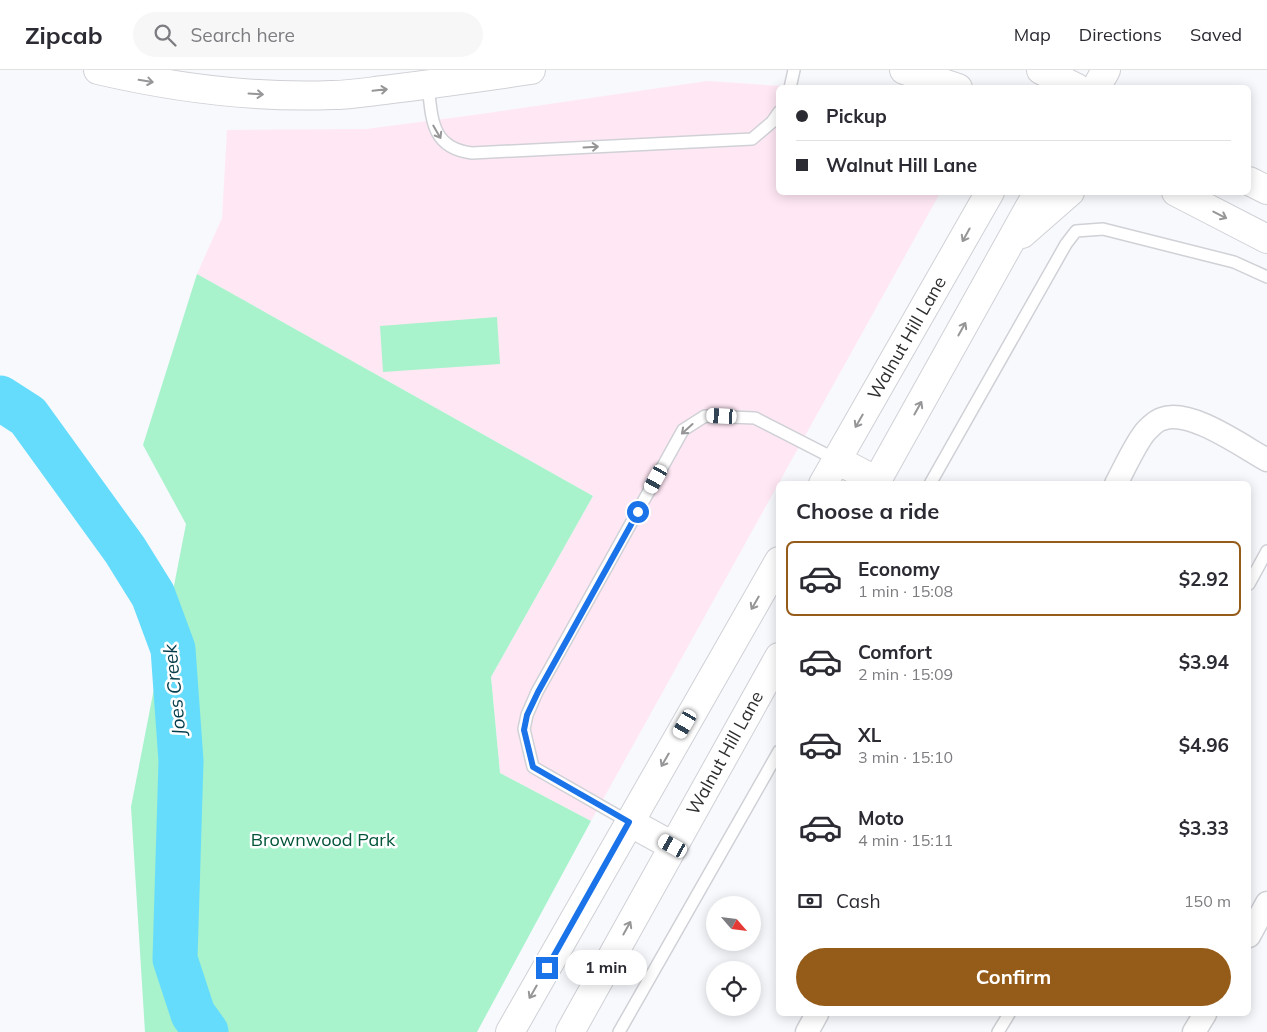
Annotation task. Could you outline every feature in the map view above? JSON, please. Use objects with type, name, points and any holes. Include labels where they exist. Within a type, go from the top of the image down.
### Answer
[{"type":"main road","points":[[98,70],[137,79],[208,80],[272,95],[333,95],[428,85],[531,70]]},
{"type":"main road","points":[[904,70],[949,85]]},
{"type":"main road","points":[[1098,85],[1106,70]]},
{"type":"main road","points":[[1251,182],[1267,190]]},
{"type":"main road","name":"Walnut Hill Lane","points":[[825,481],[988,195]]},
{"type":"main road","points":[[877,481],[1036,195]]},
{"type":"main road","points":[[1006,248],[1067,195]]},
{"type":"main road","points":[[1182,195],[1267,239]]},
{"type":"main road","points":[[837,460],[874,481]]},
{"type":"main road","points":[[510,1032],[776,566]]},
{"type":"main road","name":"Walnut Hill Lane","points":[[570,1032],[776,662]]},
{"type":"main road","points":[[629,822],[673,846]]},
{"type":"street","points":[[1118,481],[1146,431],[1161,419],[1174,417],[1187,419],[1208,427],[1267,460]]},
{"type":"street","points":[[1251,932],[1267,903]]},
{"type":"street","points":[[807,1032],[816,1016]]},
{"type":"street","points":[[1194,1032],[1204,1016]]},
{"type":"lane","points":[[791,85],[794,70]]},
{"type":"lane","points":[[428,85],[433,125],[439,137],[448,146],[460,152],[752,140],[776,116]]},
{"type":"lane","points":[[932,481],[1066,244],[1076,231],[1102,229],[1234,262],[1267,277]]},
{"type":"lane","points":[[629,822],[533,767],[524,730],[527,715],[538,692],[684,430],[705,416],[755,418],[837,460]]},
{"type":"lane","points":[[1251,580],[1267,552]]},
{"type":"lane","points":[[620,1032],[776,756]]},
{"type":"lane","points":[[998,1032],[1008,1016]]},
{"type":"shaded area","points":[[707,81],[776,86],[776,195],[939,195],[780,481],[776,481],[776,488],[591,821],[500,773],[491,677],[593,496],[197,274],[222,218],[227,130],[366,129]]},
{"type":"green space","name":"Brownwood Park","points":[[197,274],[593,496],[491,677],[500,773],[591,821],[477,1032],[145,1032],[131,807],[186,524],[143,445]]},
{"type":"green space","points":[[497,317],[500,364],[383,372],[380,326]]},
{"type":"waterway","name":"Joes Creek","points":[[0,398],[28,416],[125,550],[153,595],[173,649],[181,761],[175,959],[193,1014],[206,1032]]},
{"type":"route","points":[[547,968],[629,822],[533,767],[524,730],[527,715],[538,692],[638,512]]}]
